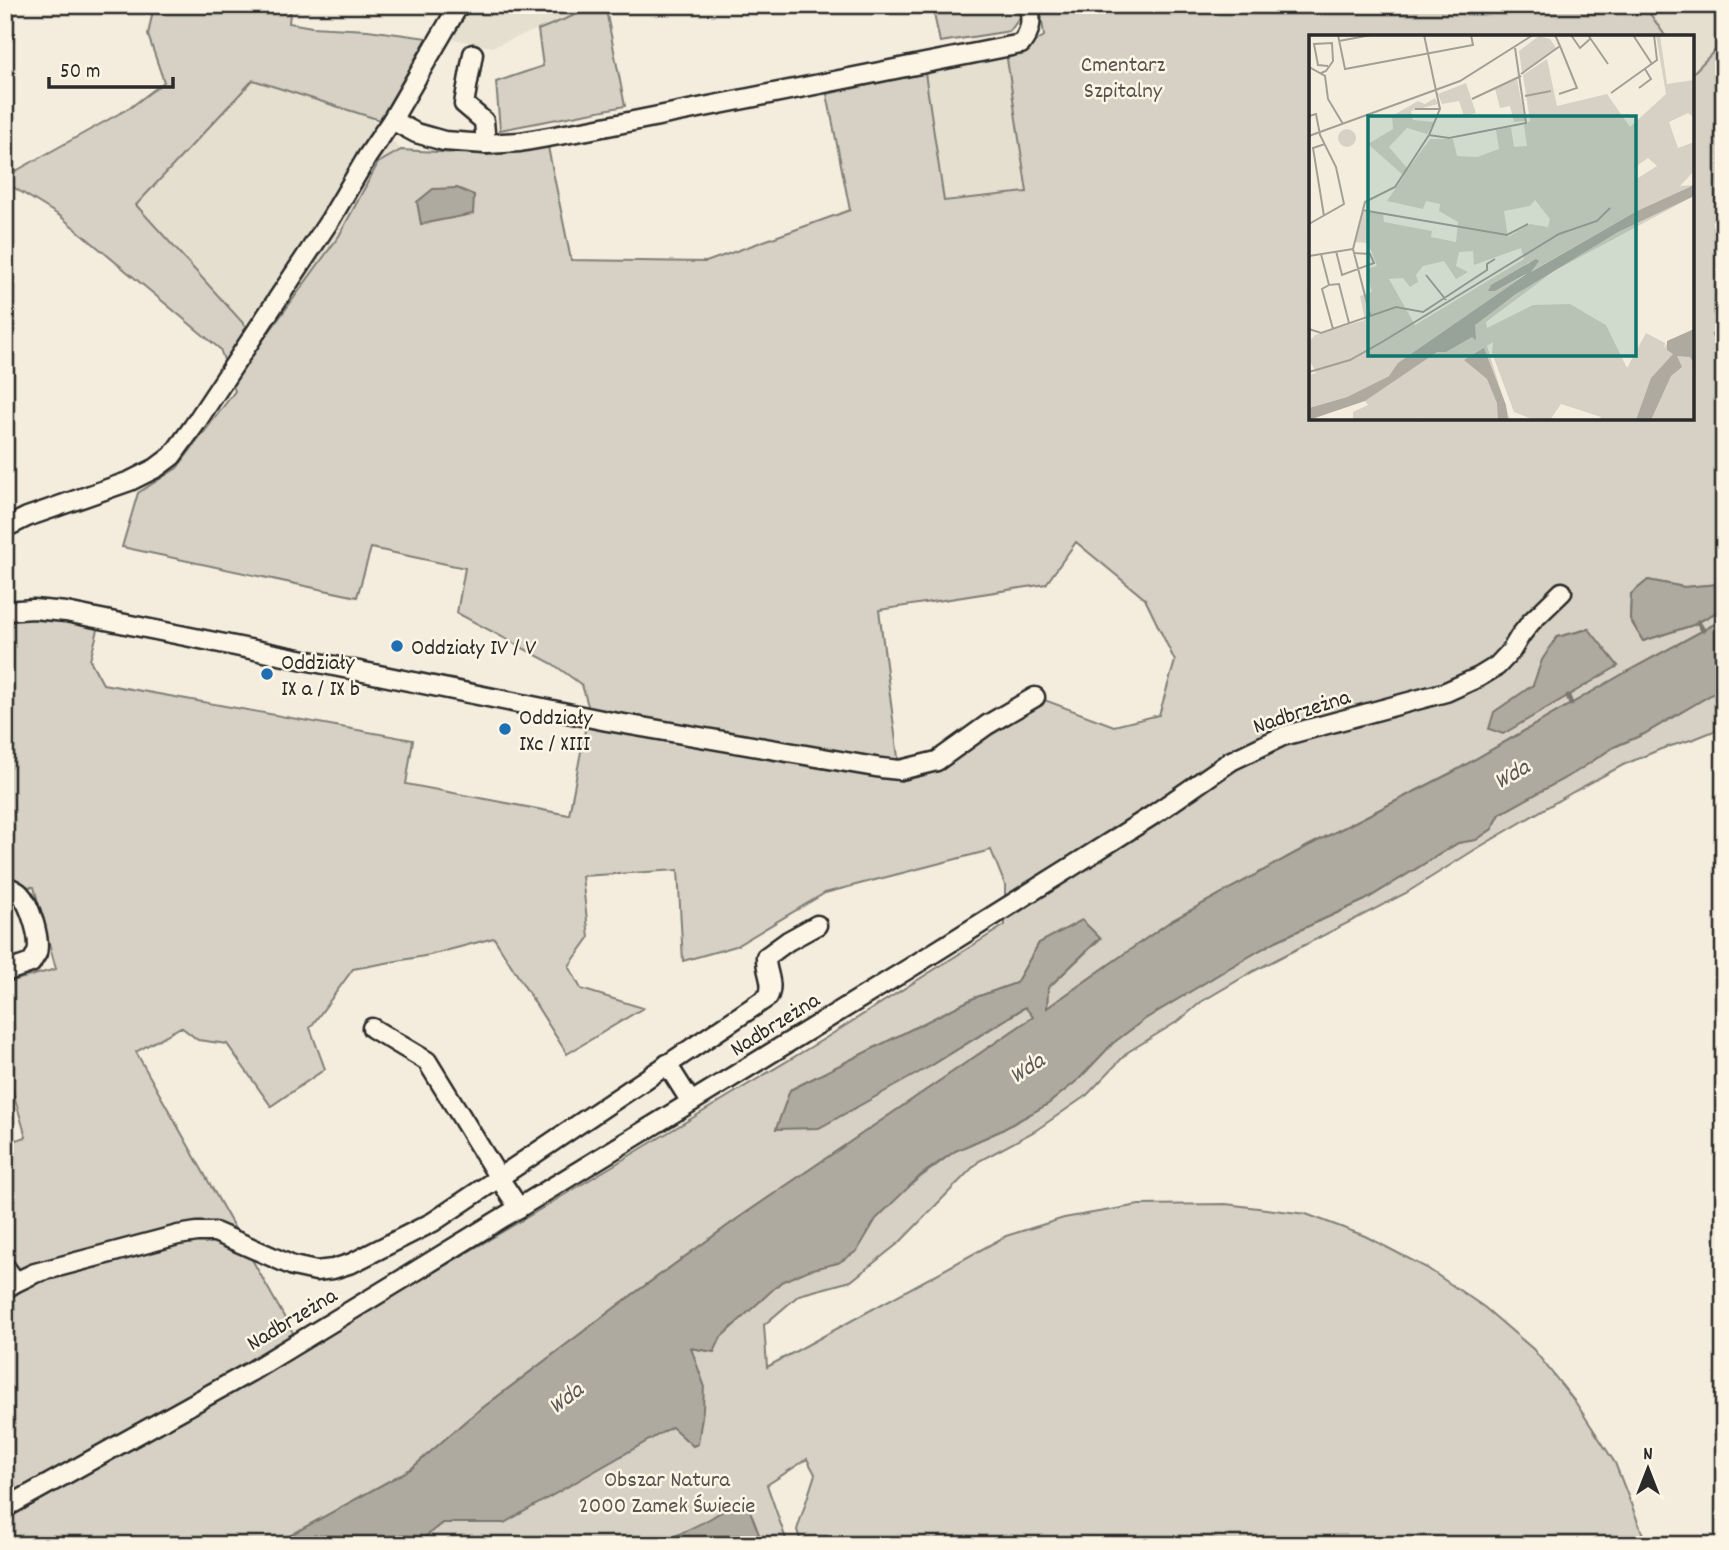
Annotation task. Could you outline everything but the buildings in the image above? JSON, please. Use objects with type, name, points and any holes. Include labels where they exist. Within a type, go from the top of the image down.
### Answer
[{"type":"street","points":[[5,528],[27,517],[130,481],[156,468],[172,456],[194,427],[330,220],[459,5]]},
{"type":"street","points":[[391,120],[416,133],[444,141],[486,144],[520,142],[588,130],[1021,44],[1029,34],[1029,5]]},
{"type":"street","points":[[473,54],[464,104],[484,121],[486,144]]},
{"type":"street","name":"Nadbrzeżna","points":[[5,1508],[250,1372],[1072,867],[1231,761],[1283,736],[1446,692],[1479,677],[1497,666],[1531,622],[1562,592]]},
{"type":"street","points":[[5,611],[66,612],[607,721],[900,770],[937,761],[987,725],[1035,696]]},
{"type":"street","points":[[5,886],[22,895],[30,911],[37,940],[37,952],[31,962],[5,972]]},
{"type":"street","points":[[9,1279],[197,1232],[215,1232],[293,1266],[316,1270],[333,1269],[352,1263],[433,1222],[768,997],[771,982],[765,964],[766,957],[788,941],[817,926]]},
{"type":"street","points":[[372,1027],[427,1061],[519,1208]]},
{"type":"street","points":[[667,1064],[691,1102]]},
{"type":"shaded area","points":[[469,5],[600,5],[492,47],[453,39]]},
{"type":"shaded area","points":[[1644,5],[1724,5],[1724,41],[1694,72],[1694,35],[1665,35]]},
{"type":"shaded area","points":[[1007,59],[1027,192],[944,201],[925,73]]},
{"type":"shaded area","points":[[253,80],[367,114],[401,150],[377,163],[339,236],[261,344],[136,205]]},
{"type":"green space","name":"Cmentarz Szpitalny","points":[[154,5],[291,5],[289,23],[427,38],[380,120],[253,80],[136,205],[261,343],[339,236],[378,163],[401,150],[493,155],[548,147],[571,260],[706,262],[850,210],[827,94],[925,73],[944,201],[1027,192],[1007,59],[1044,36],[1040,5],[1644,5],[1665,35],[1309,35],[1309,420],[1694,420],[1694,72],[1724,41],[1724,327],[1712,335],[1724,360],[1724,591],[1719,584],[1684,587],[1648,580],[1631,594],[1630,619],[1643,641],[1693,625],[1724,608],[1724,619],[1453,772],[1308,846],[1171,921],[1047,1008],[1048,988],[1100,939],[1039,943],[1016,983],[974,998],[790,1090],[929,1067],[1026,1007],[1034,1017],[737,1219],[621,1303],[468,1419],[411,1469],[275,1545],[5,1545],[5,1143],[26,1137],[5,1064],[5,983],[56,969],[34,887],[5,886],[5,616],[28,615],[99,626],[90,660],[103,684],[413,740],[406,784],[569,815],[589,709],[582,685],[553,664],[457,613],[465,568],[371,548],[357,597],[122,547],[138,493],[177,468],[235,391],[220,349],[60,216],[5,182],[5,177],[131,107],[164,82],[148,35]],"holes":[[[1076,542],[1145,599],[1175,661],[1159,715],[1114,726],[1042,699],[955,760],[926,775],[901,781],[879,610],[1046,584]],[[1588,629],[1618,666],[1494,712],[1533,686],[1557,637]],[[991,850],[1005,885],[1005,925],[824,1039],[304,1348],[136,1052],[181,1027],[198,1040],[227,1044],[271,1106],[325,1069],[310,1028],[353,969],[430,955],[494,938],[567,1054],[643,1008],[581,989],[569,966],[589,938],[582,876],[678,870],[683,961],[736,946],[825,893]]]},
{"type":"green space","points":[[605,5],[625,106],[500,130],[496,82],[543,66],[538,30]]},
{"type":"green space","points":[[932,5],[1019,5],[1021,16],[1010,31],[940,42]]},
{"type":"green space","name":"Obszar Natura 2000 Zamek Świecie","points":[[1724,687],[1724,727],[1623,765],[1476,849],[1406,893],[1254,971],[1201,1002],[1180,1020],[1128,1052],[1087,1095],[1035,1131],[979,1161],[900,1242],[851,1281],[799,1295],[764,1325],[767,1367],[1006,1236],[1064,1218],[1139,1205],[1226,1204],[1306,1214],[1365,1236],[1427,1268],[1484,1307],[1533,1349],[1576,1403],[1615,1463],[1647,1545],[802,1545],[797,1530],[815,1474],[807,1459],[767,1485],[788,1545],[414,1545],[519,1467],[704,1385],[690,1348],[714,1352],[721,1337],[781,1282],[955,1151],[1000,1131],[1048,1104],[1079,1079],[1113,1043],[1145,1019],[1276,941],[1365,900],[1458,843],[1476,839],[1492,829],[1500,814]]},
{"type":"water","points":[[457,188],[474,195],[473,214],[421,224],[417,202],[433,189]]},
{"type":"water","points":[[1648,580],[1684,587],[1719,584],[1724,591],[1724,608],[1693,625],[1643,641],[1630,619],[1631,594]]},
{"type":"water","name":"Wda","points":[[1724,619],[1724,687],[1500,814],[1492,829],[1476,840],[1458,843],[1365,900],[1276,941],[1145,1019],[1113,1043],[1079,1079],[1048,1104],[1000,1131],[955,1151],[921,1175],[876,1219],[857,1251],[838,1263],[809,1270],[781,1282],[721,1337],[714,1352],[691,1348],[704,1385],[698,1444],[693,1446],[672,1427],[504,1523],[442,1523],[415,1545],[275,1545],[411,1469],[468,1419],[621,1303],[737,1219],[1033,1017],[1025,1007],[929,1067],[819,1128],[776,1129],[790,1090],[974,998],[1016,983],[1039,943],[1082,920],[1100,938],[1048,988],[1047,1008],[1171,921],[1308,846],[1453,772]]},
{"type":"water","points":[[1589,629],[1618,666],[1503,734],[1489,729],[1494,712],[1533,685],[1542,660],[1557,637]]},
{"type":"water","points":[[746,1500],[763,1545],[661,1545],[673,1537]]},
{"type":"waterway","points":[[1698,622],[1703,630]]},
{"type":"waterway","points":[[1568,696],[1571,704]]},
{"type":"place","name":"Oddziały IV / V","points":[[397,646]]},
{"type":"place","name":"Oddziały IX a / IX b","points":[[267,674]]},
{"type":"place","name":"Oddziały IXc / XIII","points":[[505,729]]}]
